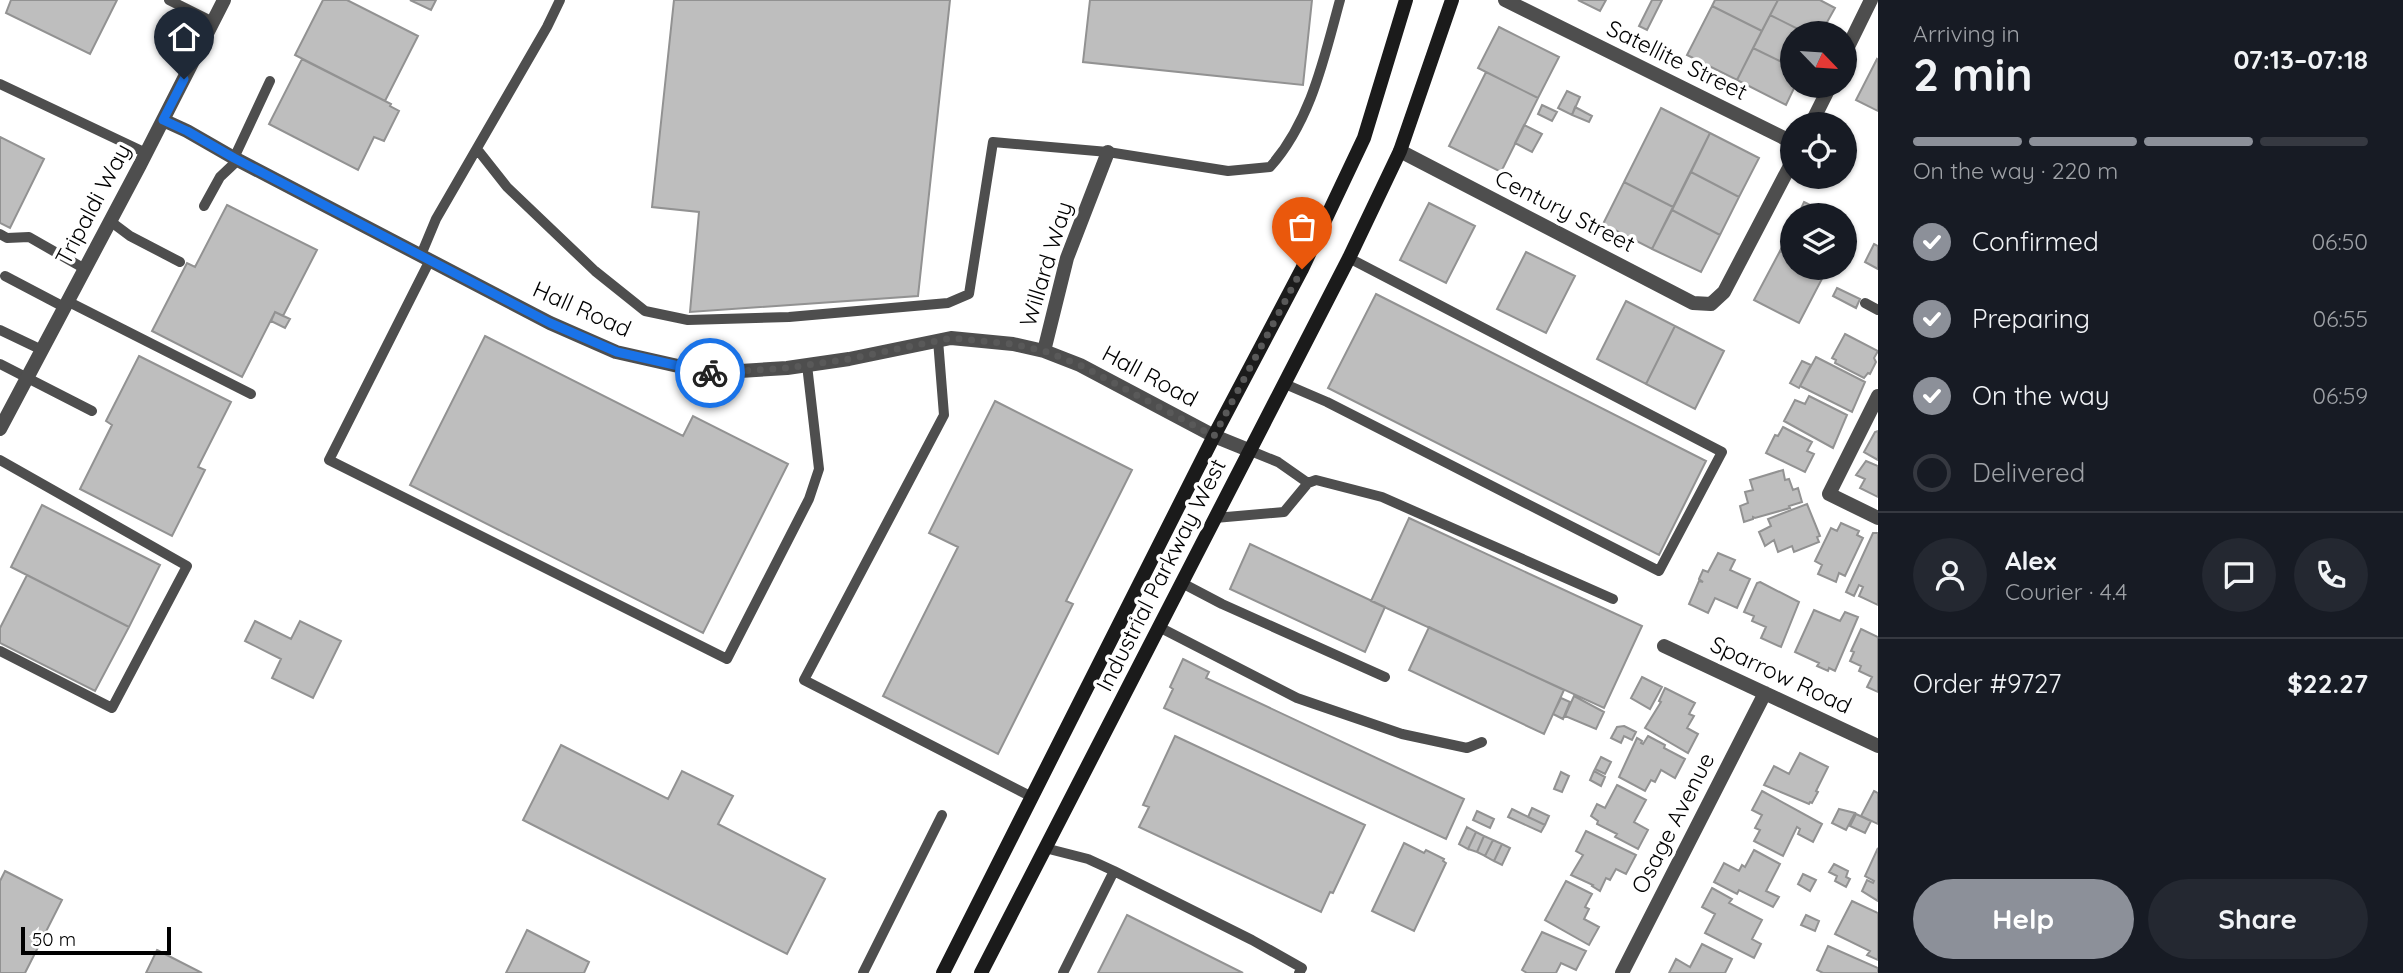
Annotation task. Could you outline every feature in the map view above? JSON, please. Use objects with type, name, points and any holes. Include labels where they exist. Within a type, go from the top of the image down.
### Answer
[{"type":"main road","name":"Industrial Parkway West","points":[[943,973],[1214,436],[1302,269],[1364,138],[1406,0]]},
{"type":"main road","name":"Industrial Parkway West","points":[[981,973],[1251,451],[1401,151],[1452,0]]},
{"type":"street","name":"Tripaldi Way","points":[[0,429],[224,0]]},
{"type":"street","name":"Satellite Street","points":[[1505,0],[1519,4],[1780,136]]},
{"type":"street","points":[[1857,29],[1871,0]]},
{"type":"street","name":"Hall Road","points":[[163,120],[550,323],[617,352],[709,373],[849,359],[951,338],[1013,344],[1044,351],[1080,365],[1214,436],[1251,451]]},
{"type":"street","name":"Century Street","points":[[1401,151],[1693,303],[1711,304],[1724,292],[1780,185]]},
{"type":"street","name":"Willard Way","points":[[1044,351],[1067,258],[1108,152]]},
{"type":"street","points":[[1878,396],[1829,495],[1878,517]]},
{"type":"street","name":"Sparrow Road","points":[[1664,646],[1878,746]]},
{"type":"street","name":"Osage Avenue","points":[[1622,973],[1765,693]]},
{"type":"lane","points":[[169,0],[213,22]]},
{"type":"lane","points":[[560,0],[436,219],[426,258],[329,460],[727,659],[809,499],[819,469],[807,365]]},
{"type":"lane","points":[[477,149],[507,187],[595,271],[645,311],[688,320],[789,317],[948,303],[969,294],[993,142],[1108,152],[1228,172],[1270,167],[1288,148],[1316,87],[1340,0]]},
{"type":"lane","points":[[204,206],[220,177],[236,159],[270,81]]},
{"type":"lane","points":[[0,83],[146,153]]},
{"type":"lane","points":[[110,220],[130,236],[180,262]]},
{"type":"lane","points":[[0,234],[7,238],[29,236],[85,269]]},
{"type":"lane","points":[[1285,384],[1327,402],[1659,572],[1722,452],[1349,258]]},
{"type":"lane","points":[[5,276],[251,394]]},
{"type":"lane","points":[[1865,303],[1878,310]]},
{"type":"lane","points":[[0,330],[42,350]]},
{"type":"lane","points":[[937,341],[944,415],[804,680],[1032,797]]},
{"type":"lane","points":[[0,364],[92,411]]},
{"type":"lane","points":[[1251,451],[1278,462],[1307,483]]},
{"type":"lane","points":[[0,460],[187,566],[112,708],[0,651]]},
{"type":"lane","points":[[1215,518],[1284,512],[1307,483],[1316,480],[1382,496],[1613,599]]},
{"type":"lane","points":[[1182,583],[1222,604],[1385,677]]},
{"type":"lane","points":[[1159,627],[1297,698],[1402,734],[1467,748],[1482,742]]},
{"type":"lane","points":[[863,973],[942,815]]},
{"type":"lane","points":[[1045,848],[1088,859],[1114,871],[1252,940],[1302,968],[1299,973]]},
{"type":"lane","points":[[1063,973],[1114,871]]},
{"type":"building","points":[[11,0],[117,0],[90,54],[6,13]]},
{"type":"building","points":[[323,0],[347,0],[418,36],[385,101],[295,55]]},
{"type":"building","points":[[410,0],[436,0],[431,10]]},
{"type":"building","points":[[674,0],[950,0],[918,296],[690,312],[699,212],[652,207]]},
{"type":"building","points":[[1090,0],[1312,0],[1303,85],[1083,62]]},
{"type":"building","points":[[1578,0],[1606,0],[1600,11]]},
{"type":"building","points":[[1652,0],[1662,0],[1647,30],[1639,26]]},
{"type":"building","points":[[1715,0],[1778,0],[1762,31],[1712,6]]},
{"type":"building","points":[[1778,0],[1820,0],[1835,8],[1828,21],[1782,21],[1770,15]]},
{"type":"building","points":[[1712,6],[1762,31],[1737,80],[1687,55]]},
{"type":"building","points":[[1770,15],[1782,21],[1780,61],[1753,48]]},
{"type":"building","points":[[1499,27],[1559,57],[1538,98],[1478,68]]},
{"type":"building","points":[[1753,48],[1780,61],[1780,98],[1789,98],[1786,105],[1737,80]]},
{"type":"building","points":[[302,59],[391,104],[390,106],[399,111],[384,141],[374,137],[358,170],[269,124]]},
{"type":"building","points":[[1878,60],[1878,111],[1856,100]]},
{"type":"building","points":[[1486,72],[1538,98],[1501,172],[1449,146]]},
{"type":"building","points":[[1567,91],[1580,97],[1572,115],[1558,108]]},
{"type":"building","points":[[1542,105],[1557,112],[1552,121],[1538,114]]},
{"type":"building","points":[[1575,107],[1592,116],[1589,122],[1572,115]]},
{"type":"building","points":[[1661,108],[1710,133],[1673,207],[1624,182]]},
{"type":"building","points":[[1524,125],[1542,134],[1532,152],[1515,143]]},
{"type":"building","points":[[1710,133],[1759,158],[1739,197],[1691,172]]},
{"type":"building","points":[[0,137],[44,159],[10,228],[0,223]]},
{"type":"building","points":[[1691,172],[1739,197],[1720,235],[1672,210]]},
{"type":"building","points":[[1624,182],[1673,207],[1652,249],[1603,224]]},
{"type":"building","points":[[1429,203],[1475,226],[1446,283],[1400,260]]},
{"type":"building","points":[[227,205],[317,250],[283,316],[275,312],[242,377],[152,331],[187,263],[195,267]]},
{"type":"building","points":[[1672,210],[1720,235],[1701,272],[1652,249]]},
{"type":"building","points":[[1874,244],[1878,246],[1878,269],[1865,262]]},
{"type":"building","points":[[1780,251],[1780,280],[1821,280],[1799,323],[1754,300]]},
{"type":"building","points":[[1526,252],[1575,276],[1546,333],[1497,309]]},
{"type":"building","points":[[1837,288],[1860,299],[1856,308],[1833,296]]},
{"type":"building","points":[[1376,294],[1706,461],[1659,555],[1328,388]]},
{"type":"building","points":[[1626,301],[1675,326],[1646,384],[1597,359]]},
{"type":"building","points":[[275,312],[290,319],[285,328],[271,321]]},
{"type":"building","points":[[1675,326],[1724,351],[1695,409],[1646,384]]},
{"type":"building","points":[[1845,334],[1878,351],[1870,374],[1864,378],[1835,363],[1836,360],[1832,358]]},
{"type":"building","points":[[485,336],[683,436],[693,416],[788,464],[703,633],[410,485]]},
{"type":"building","points":[[139,356],[231,402],[198,467],[205,470],[172,536],[80,489],[112,425],[106,421]]},
{"type":"building","points":[[1816,357],[1865,382],[1852,412],[1800,386]]},
{"type":"building","points":[[1802,361],[1811,365],[1799,388],[1790,383]]},
{"type":"building","points":[[1809,396],[1847,415],[1833,448],[1784,421],[1795,400],[1805,404]]},
{"type":"building","points":[[995,401],[1132,470],[1066,601],[1073,604],[998,754],[883,696],[958,547],[929,533]]},
{"type":"building","points":[[1783,427],[1812,442],[1807,451],[1814,454],[1805,472],[1766,453],[1775,435],[1778,436]]},
{"type":"building","points":[[1878,431],[1878,460],[1864,452]]},
{"type":"building","points":[[1866,461],[1878,466],[1878,497],[1860,488],[1865,479],[1856,475]]},
{"type":"building","points":[[1783,470],[1785,480],[1789,479],[1793,490],[1798,488],[1802,502],[1744,522],[1740,506],[1748,503],[1745,492],[1753,490],[1750,480]]},
{"type":"building","points":[[1807,504],[1820,536],[1817,537],[1819,542],[1794,552],[1792,546],[1778,552],[1774,540],[1765,546],[1759,532],[1771,526],[1768,519]]},
{"type":"building","points":[[42,505],[160,565],[129,627],[11,567]]},
{"type":"building","points":[[1409,518],[1642,626],[1604,708],[1371,601]]},
{"type":"building","points":[[1841,523],[1859,531],[1857,535],[1863,538],[1845,576],[1839,573],[1836,582],[1818,574],[1822,565],[1815,561],[1831,528],[1837,531]]},
{"type":"building","points":[[1873,533],[1878,533],[1878,605],[1859,596],[1863,587],[1859,585],[1854,596],[1846,592]]},
{"type":"building","points":[[1250,544],[1385,607],[1365,652],[1230,589]]},
{"type":"building","points":[[1718,553],[1735,560],[1730,570],[1750,579],[1737,608],[1715,598],[1708,613],[1689,604],[1699,581],[1703,582],[1699,579],[1703,570],[1708,572]]},
{"type":"building","points":[[27,575],[129,627],[95,691],[0,643],[0,628]]},
{"type":"building","points":[[1760,582],[1799,602],[1781,647],[1761,638],[1766,627],[1752,621],[1754,616],[1744,612],[1757,583]]},
{"type":"building","points":[[1814,610],[1840,621],[1845,612],[1858,617],[1835,671],[1817,666],[1819,663],[1795,652]]},
{"type":"building","points":[[255,621],[291,639],[300,621],[341,641],[313,698],[272,678],[281,659],[245,641]]},
{"type":"building","points":[[1429,627],[1564,690],[1544,734],[1409,670]]},
{"type":"building","points":[[1861,629],[1878,637],[1878,692],[1867,687],[1872,677],[1859,671],[1861,666],[1850,661],[1854,652],[1851,651]]},
{"type":"building","points":[[1183,659],[1209,672],[1206,678],[1464,799],[1446,839],[1164,708]]},
{"type":"building","points":[[1642,677],[1662,687],[1650,709],[1631,698]]},
{"type":"building","points":[[1665,688],[1695,703],[1689,714],[1694,716],[1687,728],[1698,734],[1688,753],[1645,728],[1661,702],[1659,701]]},
{"type":"building","points":[[1574,696],[1604,712],[1596,729],[1565,716]]},
{"type":"building","points":[[1561,698],[1570,702],[1563,719],[1553,714]]},
{"type":"building","points":[[1624,726],[1636,732],[1632,740],[1624,736],[1621,743],[1611,738],[1617,727]]},
{"type":"building","points":[[1175,736],[1365,825],[1333,893],[1330,892],[1321,912],[1139,827],[1149,807],[1143,805]]},
{"type":"building","points":[[1648,736],[1685,759],[1675,778],[1661,770],[1655,782],[1651,780],[1645,791],[1619,777],[1637,738],[1643,744]]},
{"type":"building","points":[[561,745],[668,799],[682,771],[733,796],[718,824],[825,879],[787,954],[523,820]]},
{"type":"building","points":[[1800,753],[1828,767],[1816,791],[1818,792],[1809,804],[1764,785],[1774,766],[1789,774]]},
{"type":"building","points":[[1601,757],[1611,762],[1605,774],[1595,769]]},
{"type":"building","points":[[1594,771],[1605,777],[1601,786],[1590,780]]},
{"type":"building","points":[[1561,772],[1569,776],[1562,792],[1554,789]]},
{"type":"building","points":[[1617,785],[1646,800],[1634,822],[1648,830],[1638,849],[1615,837],[1617,834],[1597,824],[1598,821],[1591,816],[1597,804],[1605,808]]},
{"type":"building","points":[[1762,791],[1822,824],[1813,842],[1798,834],[1800,829],[1797,827],[1783,856],[1754,841],[1760,830],[1755,828],[1762,815],[1752,810]]},
{"type":"building","points":[[1874,791],[1878,793],[1878,824],[1861,816]]},
{"type":"building","points":[[1532,808],[1549,816],[1545,825],[1528,817]]},
{"type":"building","points":[[1512,809],[1545,825],[1541,832],[1508,817]]},
{"type":"building","points":[[1839,809],[1855,813],[1846,830],[1832,823]]},
{"type":"building","points":[[1477,811],[1494,819],[1490,828],[1473,820]]},
{"type":"building","points":[[1856,814],[1871,821],[1865,833],[1850,826]]},
{"type":"building","points":[[1467,827],[1476,832],[1468,849],[1459,844]]},
{"type":"building","points":[[1586,831],[1636,855],[1626,874],[1616,869],[1610,880],[1606,878],[1600,891],[1571,875],[1583,855],[1576,851]]},
{"type":"building","points":[[1476,832],[1484,836],[1477,852],[1468,849]]},
{"type":"building","points":[[1484,836],[1493,840],[1485,856],[1477,852]]},
{"type":"building","points":[[1493,840],[1502,844],[1494,861],[1485,856]]},
{"type":"building","points":[[1404,843],[1424,853],[1426,850],[1444,859],[1446,863],[1414,931],[1372,911]]},
{"type":"building","points":[[1502,844],[1510,848],[1502,865],[1494,861]]},
{"type":"building","points":[[1878,848],[1878,901],[1862,891],[1867,880],[1873,883],[1874,881],[1865,876]]},
{"type":"building","points":[[1754,850],[1780,864],[1766,891],[1779,897],[1773,907],[1739,890],[1737,894],[1714,882],[1724,863],[1739,871],[1742,865],[1745,867]]},
{"type":"building","points":[[1834,864],[1848,871],[1846,877],[1850,879],[1846,887],[1835,881],[1837,876],[1829,872]]},
{"type":"building","points":[[5,871],[62,900],[25,973],[0,973],[0,881]]},
{"type":"building","points":[[1803,874],[1816,880],[1810,891],[1798,884]]},
{"type":"building","points":[[1566,881],[1592,894],[1585,907],[1589,909],[1584,919],[1599,927],[1589,945],[1545,920]]},
{"type":"building","points":[[1712,888],[1732,899],[1729,903],[1762,920],[1752,939],[1761,944],[1754,958],[1705,933],[1715,914],[1702,907]]},
{"type":"building","points":[[1852,901],[1878,913],[1878,960],[1867,955],[1870,951],[1835,934]]},
{"type":"building","points":[[1127,915],[1243,973],[1098,973]]},
{"type":"building","points":[[1806,915],[1819,921],[1815,931],[1801,925]]},
{"type":"building","points":[[527,930],[589,962],[584,973],[506,973]]},
{"type":"building","points":[[1542,932],[1586,951],[1576,970],[1561,963],[1556,973],[1527,973],[1522,970]]},
{"type":"building","points":[[1702,944],[1732,959],[1725,973],[1669,973],[1676,959],[1690,967]]},
{"type":"building","points":[[1828,946],[1878,968],[1878,973],[1823,973],[1817,970]]},
{"type":"building","points":[[157,950],[202,973],[146,973]]},
{"type":"way so far","points":[[710,373],[787,368],[849,359],[951,338],[1013,344],[1044,351],[1080,365],[1214,436],[1302,269]]},
{"type":"route","points":[[184,79],[163,120],[550,323],[617,352],[710,373]]}]
